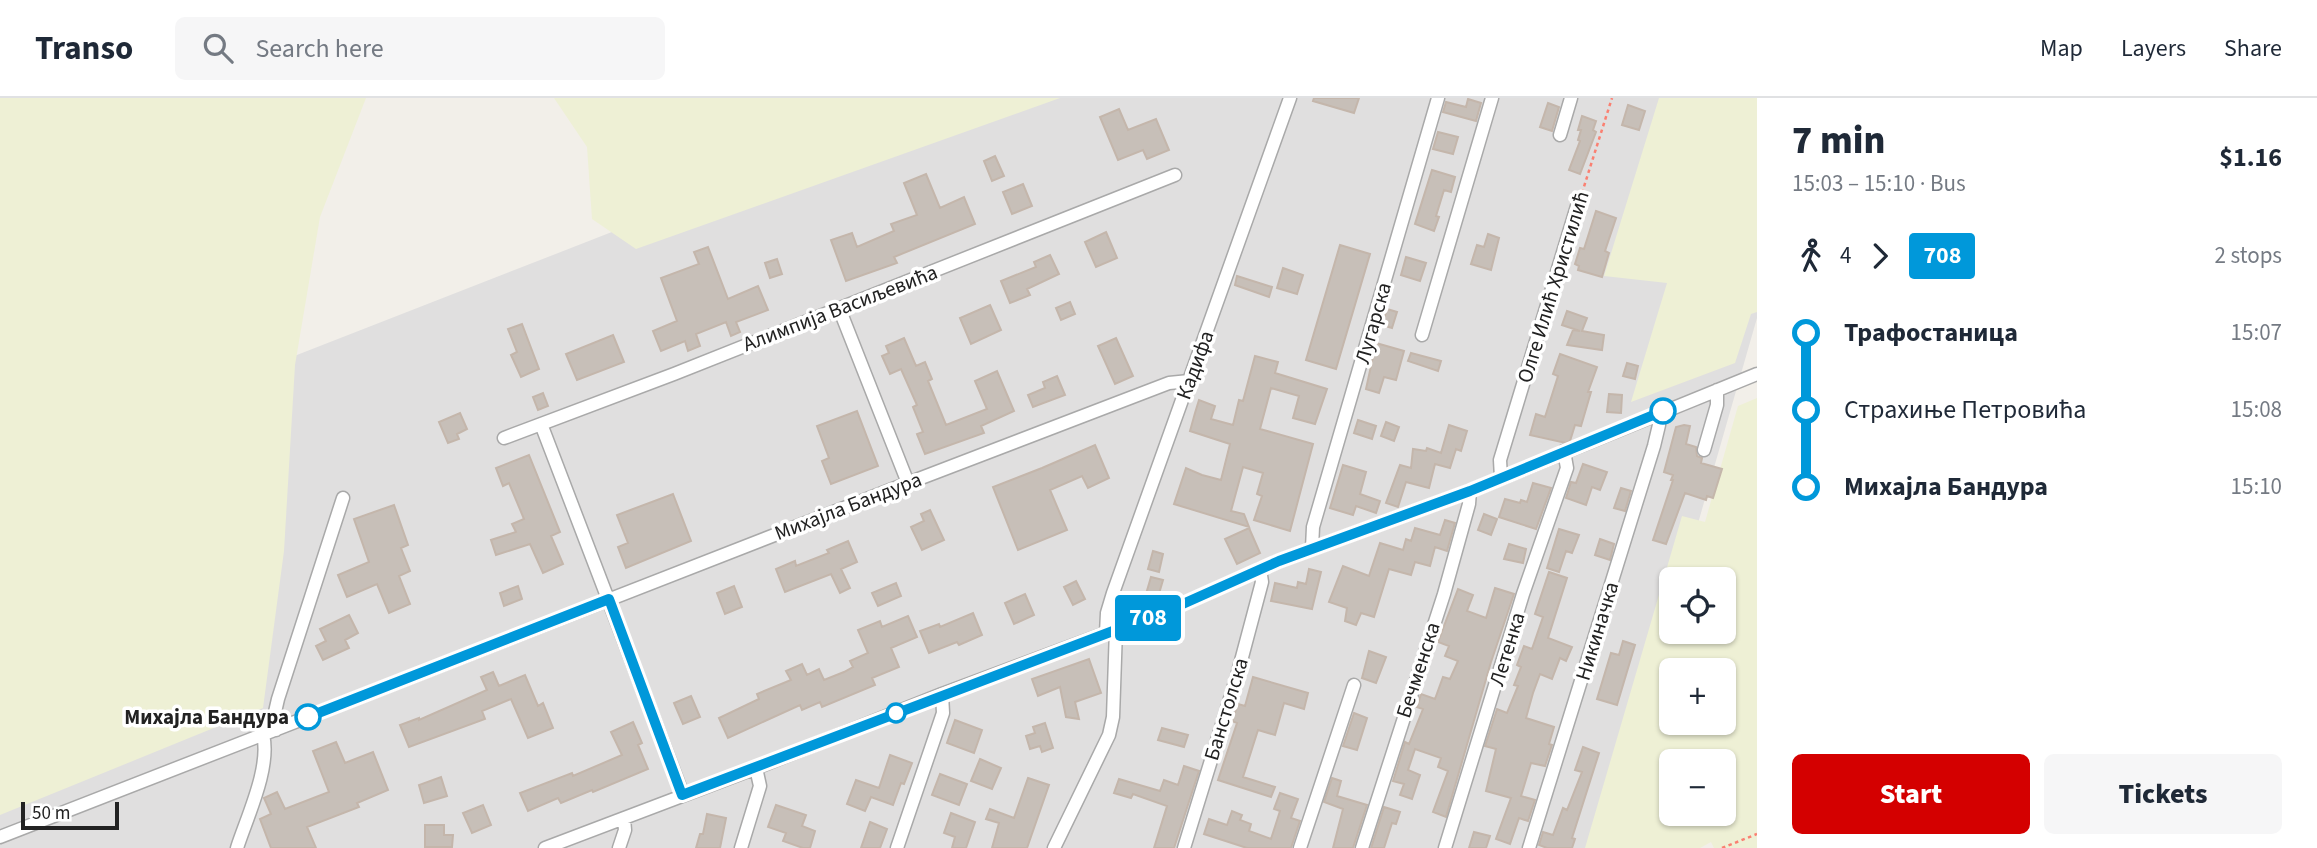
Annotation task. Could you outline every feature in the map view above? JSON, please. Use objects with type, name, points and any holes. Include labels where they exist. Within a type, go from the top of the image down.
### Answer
[{"type":"street","name":"Кадифа","points":[[1054,848],[1108,734],[1113,717],[1111,631],[1107,613],[1113,593],[1290,98]]},
{"type":"street","name":"Лугарска","points":[[1312,548],[1313,527],[1438,98]]},
{"type":"street","points":[[1422,335],[1492,98]]},
{"type":"street","points":[[1560,135],[1571,98]]},
{"type":"street","name":"Алимпија Васиљевића","points":[[504,438],[1175,175]]},
{"type":"street","name":"Олге Илић Христилић","points":[[1501,478],[1500,460],[1578,203]]},
{"type":"street","points":[[839,308],[908,483]]},
{"type":"street","points":[[545,848],[942,694],[1192,601],[1312,548],[1470,491],[1757,374]]},
{"type":"street","name":"Михајла Бандура","points":[[0,837],[908,483],[1169,383],[1189,381]]},
{"type":"street","points":[[1704,450],[1717,405],[1717,390]]},
{"type":"street","name":"Никиначка","points":[[1530,848],[1654,446],[1659,413]]},
{"type":"street","points":[[541,424],[682,795]]},
{"type":"street","name":"Летенка","points":[[1445,848],[1523,594],[1567,468],[1564,451]]},
{"type":"street","name":"Бечменска","points":[[1362,848],[1444,594],[1469,504],[1470,491]]},
{"type":"street","points":[[276,730],[275,712],[278,699],[343,498]]},
{"type":"street","name":"Банстолска","points":[[1184,848],[1237,676],[1263,578],[1260,569]]},
{"type":"street","points":[[1300,848],[1354,685]]},
{"type":"street","points":[[897,848],[943,713],[942,694]]},
{"type":"street","points":[[237,848],[264,764],[266,747],[263,735]]},
{"type":"street","points":[[741,848],[760,786],[756,768]]},
{"type":"street","points":[[619,848],[625,830],[624,818]]},
{"type":"path","name":"Олге Илић Христилић","points":[[1578,203],[1612,98]]},
{"type":"path","points":[[1722,848],[1757,834]]},
{"type":"shaded area","points":[[955,98],[1757,98],[1757,318],[1685,567],[1659,567],[1659,627],[1604,848],[0,848],[0,471]]},
{"type":"green space","points":[[0,98],[366,98],[320,217],[295,365],[284,551],[263,708],[0,815]]},
{"type":"green space","points":[[554,98],[1060,98],[636,249],[592,219],[587,147]]},
{"type":"green space","points":[[1659,98],[1757,98],[1757,312],[1751,314],[1735,363],[1631,402],[1667,283],[1604,276]]},
{"type":"green space","points":[[1757,398],[1757,848],[1714,848],[1711,842],[1700,848],[1585,848],[1659,595],[1659,644],[1736,644],[1736,567],[1667,567],[1682,516],[1705,522],[1738,406]]},
{"type":"building","points":[[1314,98],[1359,98],[1354,113],[1313,101]]},
{"type":"building","points":[[1468,99],[1481,103],[1476,121],[1443,112],[1446,102],[1466,107]]},
{"type":"building","points":[[1548,103],[1559,107],[1552,131],[1540,127]]},
{"type":"building","points":[[1628,105],[1645,111],[1639,130],[1622,125]]},
{"type":"building","points":[[1119,109],[1128,130],[1156,119],[1169,150],[1147,159],[1143,150],[1118,160],[1100,117]]},
{"type":"building","points":[[1582,116],[1596,121],[1593,130],[1596,132],[1580,174],[1569,170],[1580,141],[1581,130],[1578,130]]},
{"type":"building","points":[[1438,132],[1458,137],[1453,154],[1433,149]]},
{"type":"building","points":[[995,156],[1004,176],[992,181],[984,161]]},
{"type":"building","points":[[1432,170],[1455,177],[1451,192],[1444,190],[1434,231],[1415,224]]},
{"type":"building","points":[[926,174],[940,208],[964,197],[975,224],[894,257],[897,263],[846,281],[831,240],[852,233],[857,247],[894,231],[891,224],[917,215],[904,183]]},
{"type":"building","points":[[1023,184],[1032,206],[1012,214],[1003,192]]},
{"type":"building","points":[[1596,211],[1616,218],[1605,251],[1609,253],[1602,277],[1578,270],[1579,266],[1575,264],[1580,248],[1584,249]]},
{"type":"building","points":[[1106,232],[1117,258],[1096,267],[1085,242]]},
{"type":"building","points":[[1488,234],[1499,238],[1491,270],[1471,264],[1477,245],[1484,247]]},
{"type":"building","points":[[1340,245],[1370,254],[1336,369],[1306,360]]},
{"type":"building","points":[[708,247],[728,299],[758,286],[768,310],[736,322],[740,332],[731,336],[726,322],[696,334],[700,346],[688,351],[685,341],[661,351],[653,331],[677,321],[661,278],[699,264],[694,252]]},
{"type":"building","points":[[1050,255],[1059,274],[1027,289],[1030,295],[1010,303],[1001,281],[1036,267],[1034,262]]},
{"type":"building","points":[[1406,257],[1426,263],[1420,281],[1401,275]]},
{"type":"building","points":[[777,259],[782,274],[770,278],[765,263]]},
{"type":"building","points":[[1283,268],[1303,275],[1297,294],[1277,288]]},
{"type":"building","points":[[1237,276],[1272,287],[1269,297],[1235,285]]},
{"type":"building","points":[[1070,302],[1075,314],[1061,320],[1056,308]]},
{"type":"building","points":[[990,305],[1001,330],[971,344],[960,318]]},
{"type":"building","points":[[1387,309],[1397,312],[1392,328],[1382,325]]},
{"type":"building","points":[[1567,311],[1587,318],[1582,331],[1604,335],[1602,350],[1567,345],[1573,330],[1580,331],[1562,325]]},
{"type":"building","points":[[522,324],[539,369],[521,377],[511,355],[517,352],[508,329]]},
{"type":"building","points":[[613,335],[624,362],[577,380],[566,354]]},
{"type":"building","points":[[904,338],[916,366],[925,362],[932,379],[928,381],[946,425],[987,409],[975,381],[997,371],[1014,411],[981,426],[984,433],[925,454],[917,434],[923,432],[913,407],[917,405],[901,369],[890,374],[882,356],[889,353],[886,346]]},
{"type":"building","points":[[1116,338],[1133,376],[1115,384],[1098,346]]},
{"type":"building","points":[[1376,343],[1404,351],[1396,380],[1384,377],[1379,393],[1366,389]]},
{"type":"building","points":[[1411,353],[1441,361],[1438,371],[1408,361]]},
{"type":"building","points":[[1560,354],[1597,367],[1588,392],[1591,392],[1581,426],[1575,425],[1570,441],[1566,443],[1530,435],[1536,414],[1545,417],[1558,376],[1553,374]]},
{"type":"building","points":[[1255,356],[1278,362],[1275,373],[1327,389],[1315,424],[1293,418],[1299,396],[1271,388],[1260,429],[1313,444],[1290,531],[1254,520],[1262,496],[1257,494],[1263,473],[1243,467],[1231,511],[1244,514],[1249,527],[1174,504],[1186,468],[1221,480],[1230,444],[1190,431],[1199,400],[1215,406],[1211,419],[1233,425],[1239,400],[1243,401]]},
{"type":"building","points":[[1627,363],[1638,366],[1635,379],[1623,376]]},
{"type":"building","points":[[1057,376],[1065,395],[1033,407],[1028,395],[1045,388],[1043,382]]},
{"type":"building","points":[[543,393],[548,406],[538,410],[533,397]]},
{"type":"building","points":[[1609,394],[1622,395],[1621,413],[1607,412]]},
{"type":"building","points":[[857,411],[878,466],[831,484],[822,461],[829,458],[817,426]]},
{"type":"building","points":[[460,413],[467,429],[457,434],[459,439],[448,443],[439,422]]},
{"type":"building","points":[[1358,420],[1376,426],[1372,439],[1354,433]]},
{"type":"building","points":[[1386,422],[1399,427],[1394,441],[1381,436]]},
{"type":"building","points":[[1449,425],[1467,431],[1461,451],[1456,449],[1450,468],[1435,464],[1429,488],[1406,482],[1398,507],[1386,503],[1400,465],[1411,468],[1413,449],[1426,451],[1427,448],[1441,453]]},
{"type":"building","points":[[1690,426],[1686,444],[1696,447],[1697,456],[1702,458],[1701,463],[1722,469],[1713,498],[1707,496],[1706,500],[1685,493],[1666,544],[1653,540],[1673,480],[1673,475],[1664,472],[1676,427]]},
{"type":"building","points":[[1095,445],[1109,478],[1088,488],[1082,476],[1050,490],[1067,530],[1018,550],[993,487]]},
{"type":"building","points":[[529,455],[560,532],[551,536],[563,564],[543,573],[530,544],[496,555],[491,540],[516,532],[512,524],[524,519],[509,483],[503,486],[496,468]]},
{"type":"building","points":[[1583,464],[1607,472],[1600,490],[1592,487],[1586,505],[1566,498],[1571,482],[1576,483]]},
{"type":"building","points":[[1343,465],[1366,472],[1360,494],[1380,501],[1376,513],[1356,506],[1353,515],[1330,508]]},
{"type":"building","points":[[1533,483],[1551,488],[1536,529],[1499,517],[1505,499],[1527,502]]},
{"type":"building","points":[[1621,488],[1631,491],[1625,511],[1614,508]]},
{"type":"building","points":[[673,494],[691,541],[626,568],[618,547],[628,543],[617,515]]},
{"type":"building","points":[[394,505],[408,545],[401,548],[410,571],[399,576],[410,604],[389,613],[377,584],[347,597],[338,575],[369,562],[354,519]]},
{"type":"building","points":[[930,510],[944,540],[922,550],[911,527],[924,521],[921,514]]},
{"type":"building","points":[[1484,514],[1497,519],[1491,535],[1478,530]]},
{"type":"building","points":[[1445,520],[1455,523],[1447,551],[1435,547],[1430,566],[1415,562],[1411,575],[1389,569],[1374,617],[1361,613],[1356,625],[1345,621],[1347,608],[1329,602],[1343,566],[1369,576],[1380,543],[1403,550],[1406,539],[1411,541],[1415,528],[1440,535]]},
{"type":"building","points":[[1249,528],[1260,553],[1237,564],[1225,539]]},
{"type":"building","points":[[1559,529],[1579,535],[1572,553],[1566,551],[1559,572],[1547,568]]},
{"type":"building","points":[[1600,539],[1614,544],[1610,560],[1595,555]]},
{"type":"building","points":[[848,541],[857,562],[841,569],[850,588],[840,593],[831,574],[785,592],[776,569],[795,561],[796,566],[829,553],[827,550]]},
{"type":"building","points":[[1509,544],[1526,549],[1523,563],[1504,559]]},
{"type":"building","points":[[1153,551],[1163,554],[1159,572],[1148,569]]},
{"type":"building","points":[[1309,569],[1321,572],[1312,609],[1271,601],[1275,583],[1297,588],[1298,582],[1306,584]]},
{"type":"building","points":[[1549,572],[1567,578],[1548,638],[1572,647],[1566,661],[1560,658],[1552,679],[1540,674],[1533,693],[1526,718],[1554,727],[1549,744],[1552,745],[1545,766],[1531,763],[1521,796],[1535,800],[1528,821],[1519,818],[1510,844],[1496,839],[1511,798],[1486,791],[1496,749],[1485,746],[1497,709],[1507,713],[1518,686],[1514,685],[1521,667],[1517,665],[1524,646],[1532,649],[1543,617],[1535,614]]},
{"type":"building","points":[[1151,577],[1163,580],[1158,597],[1146,594]]},
{"type":"building","points":[[1076,581],[1085,599],[1073,605],[1064,587]]},
{"type":"building","points":[[896,583],[901,596],[878,606],[872,593]]},
{"type":"building","points":[[518,586],[522,599],[504,606],[500,593]]},
{"type":"building","points":[[734,586],[742,607],[725,614],[717,593]]},
{"type":"building","points":[[1495,588],[1514,594],[1491,662],[1446,817],[1433,812],[1448,771],[1438,767],[1441,758],[1415,749],[1408,770],[1420,775],[1412,799],[1400,795],[1404,784],[1393,781],[1405,742],[1409,744],[1423,709],[1417,707],[1421,694],[1435,699],[1443,677],[1450,679],[1458,661],[1445,656],[1449,646],[1438,642],[1458,589],[1473,595],[1467,611],[1486,618]]},
{"type":"building","points":[[1025,594],[1034,615],[1014,624],[1005,603]]},
{"type":"building","points":[[973,613],[982,635],[929,653],[920,631],[939,624],[940,627]]},
{"type":"building","points":[[349,615],[358,633],[345,640],[349,648],[323,660],[316,646],[326,641],[320,629]]},
{"type":"building","points":[[908,616],[917,637],[891,648],[899,667],[872,678],[875,685],[822,707],[820,702],[802,710],[800,705],[728,738],[719,718],[759,699],[757,694],[791,680],[786,671],[802,664],[807,675],[819,669],[824,680],[844,672],[853,667],[850,661],[868,653],[858,630],[880,621],[882,627]]},
{"type":"building","points":[[1623,641],[1635,645],[1617,705],[1597,699],[1611,653],[1619,655]]},
{"type":"building","points":[[1369,651],[1386,657],[1376,683],[1362,678]]},
{"type":"building","points":[[1089,659],[1101,693],[1075,702],[1079,719],[1066,717],[1060,687],[1038,696],[1032,679]]},
{"type":"building","points":[[493,672],[499,686],[525,675],[538,706],[543,703],[553,728],[528,738],[511,699],[482,711],[485,719],[409,747],[400,725],[419,720],[487,690],[481,677]]},
{"type":"building","points":[[1253,677],[1308,693],[1304,709],[1284,703],[1275,735],[1258,730],[1243,777],[1275,787],[1271,797],[1218,780],[1237,723],[1232,721],[1238,704],[1245,706]]},
{"type":"building","points":[[691,696],[700,717],[683,724],[674,703]]},
{"type":"building","points":[[1354,713],[1367,718],[1357,750],[1343,746]]},
{"type":"building","points":[[955,720],[982,730],[974,753],[947,743]]},
{"type":"building","points":[[633,722],[642,743],[638,745],[648,769],[593,792],[592,790],[561,803],[558,798],[528,811],[520,793],[572,773],[573,776],[622,755],[611,732]]},
{"type":"building","points":[[1045,723],[1053,748],[1042,752],[1040,746],[1030,749],[1026,736],[1035,733],[1033,727]]},
{"type":"building","points":[[1162,728],[1188,735],[1184,747],[1158,740]]},
{"type":"building","points":[[336,742],[345,763],[373,752],[388,790],[357,803],[359,807],[307,827],[316,848],[271,848],[260,819],[271,814],[264,798],[277,792],[285,809],[329,792],[313,751]]},
{"type":"building","points":[[1583,747],[1599,753],[1572,838],[1575,839],[1572,848],[1547,848],[1539,845],[1543,832],[1553,835],[1563,808],[1567,810],[1582,772],[1575,770]]},
{"type":"building","points":[[890,755],[912,763],[893,805],[871,797],[865,811],[847,804],[856,780],[879,788]]},
{"type":"building","points":[[980,759],[1001,768],[992,789],[971,781]]},
{"type":"building","points":[[1184,766],[1199,771],[1174,848],[1154,848],[1167,806],[1133,794],[1131,798],[1114,793],[1119,779],[1160,791],[1164,780],[1178,785]]},
{"type":"building","points":[[940,774],[967,784],[959,805],[932,795]]},
{"type":"building","points":[[441,777],[447,796],[424,803],[419,785]]},
{"type":"building","points":[[1028,778],[1049,785],[1027,848],[992,848],[999,823],[986,819],[990,809],[1014,818]]},
{"type":"building","points":[[1332,778],[1341,781],[1337,796],[1367,805],[1353,848],[1333,848],[1343,809],[1324,802]]},
{"type":"building","points":[[1280,793],[1298,799],[1291,818],[1300,821],[1291,848],[1247,848],[1204,834],[1209,819],[1227,825],[1232,811],[1242,815],[1240,820],[1251,824],[1249,831],[1271,839],[1280,811],[1274,809]]},
{"type":"building","points":[[483,805],[491,825],[472,833],[463,813]]},
{"type":"building","points":[[776,805],[806,815],[802,826],[815,831],[810,848],[783,841],[786,833],[768,827]]},
{"type":"building","points":[[1384,807],[1400,812],[1396,824],[1392,823],[1384,848],[1371,848]]},
{"type":"building","points":[[951,813],[975,822],[966,848],[952,848],[955,837],[944,833]]},
{"type":"building","points":[[707,814],[726,818],[720,848],[696,848],[700,834],[703,834]]},
{"type":"building","points":[[870,822],[887,829],[880,848],[861,848]]},
{"type":"building","points":[[425,825],[444,825],[444,835],[453,835],[452,847],[425,847]]},
{"type":"building","points":[[1474,832],[1490,836],[1486,848],[1469,848]]},
{"type":"bus line","name":"708","points":[[308,717],[609,599],[682,795],[1176,607],[1279,561],[1470,491],[1663,411]]},
{"type":"place","name":"Михајла Бандура","points":[[308,717]]}]
